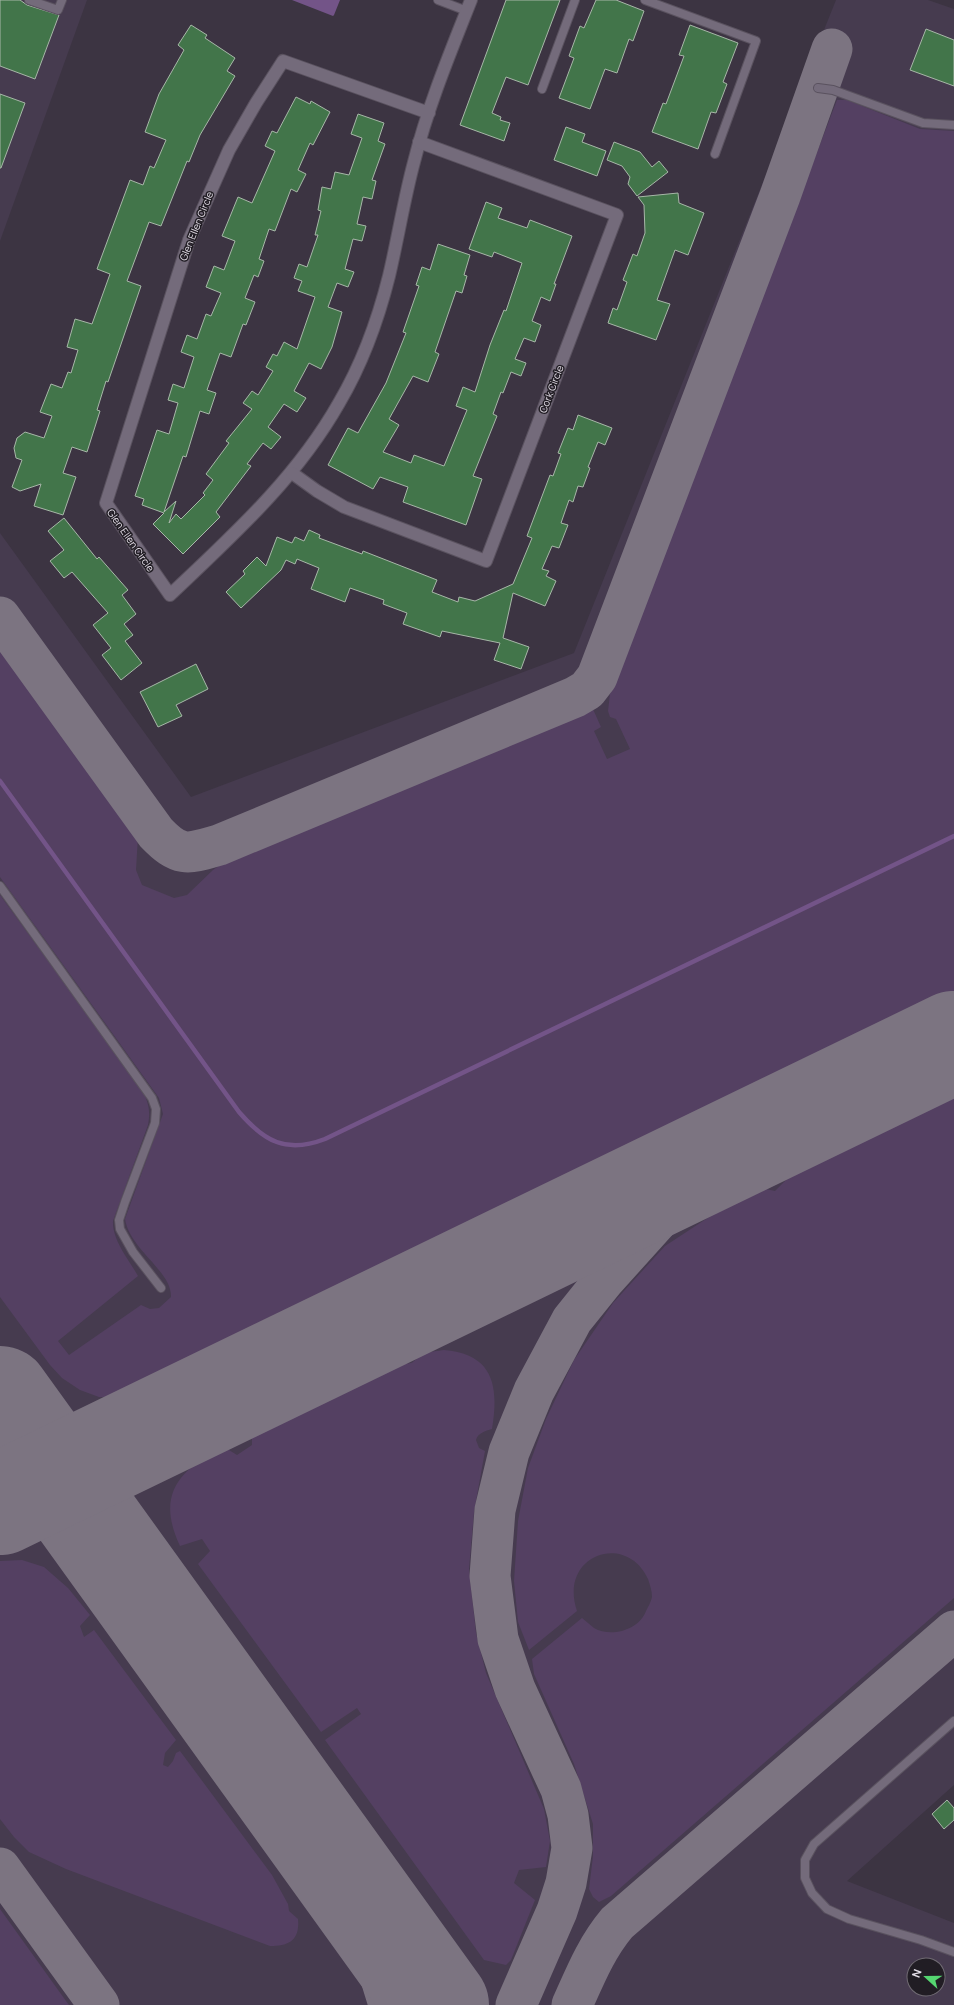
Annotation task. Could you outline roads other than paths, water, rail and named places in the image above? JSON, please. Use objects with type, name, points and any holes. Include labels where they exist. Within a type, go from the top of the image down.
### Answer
[{"type":"street","name":"Glen Ellen Circle","points":[[429,113],[283,61],[256,103],[229,150],[189,240],[106,503],[170,596],[269,499],[292,473],[317,439],[340,403],[362,357],[377,317],[389,276],[402,209],[419,142],[469,5]]},
{"type":"street","name":"Cork Circle","points":[[292,473],[316,491],[344,507],[486,560],[617,215],[419,142]]},
{"type":"lane","points":[[29,0],[58,10],[62,0]]},
{"type":"lane","points":[[438,0],[469,5]]},
{"type":"lane","points":[[542,89],[575,0]]},
{"type":"lane","points":[[645,0],[756,41],[714,154]]},
{"type":"lane","points":[[818,88],[833,90],[924,123],[954,125]]},
{"type":"lane","points":[[0,886],[152,1098],[156,1109],[155,1123],[119,1220],[120,1229],[133,1252],[161,1288]]},
{"type":"lane","points":[[954,1721],[814,1844],[805,1860],[806,1878],[812,1893],[827,1909],[849,1919],[921,1940],[954,1952]]},
{"type":"waterway","points":[[0,781],[239,1112],[258,1131],[277,1142],[287,1145],[299,1145],[325,1139],[954,836]]}]
